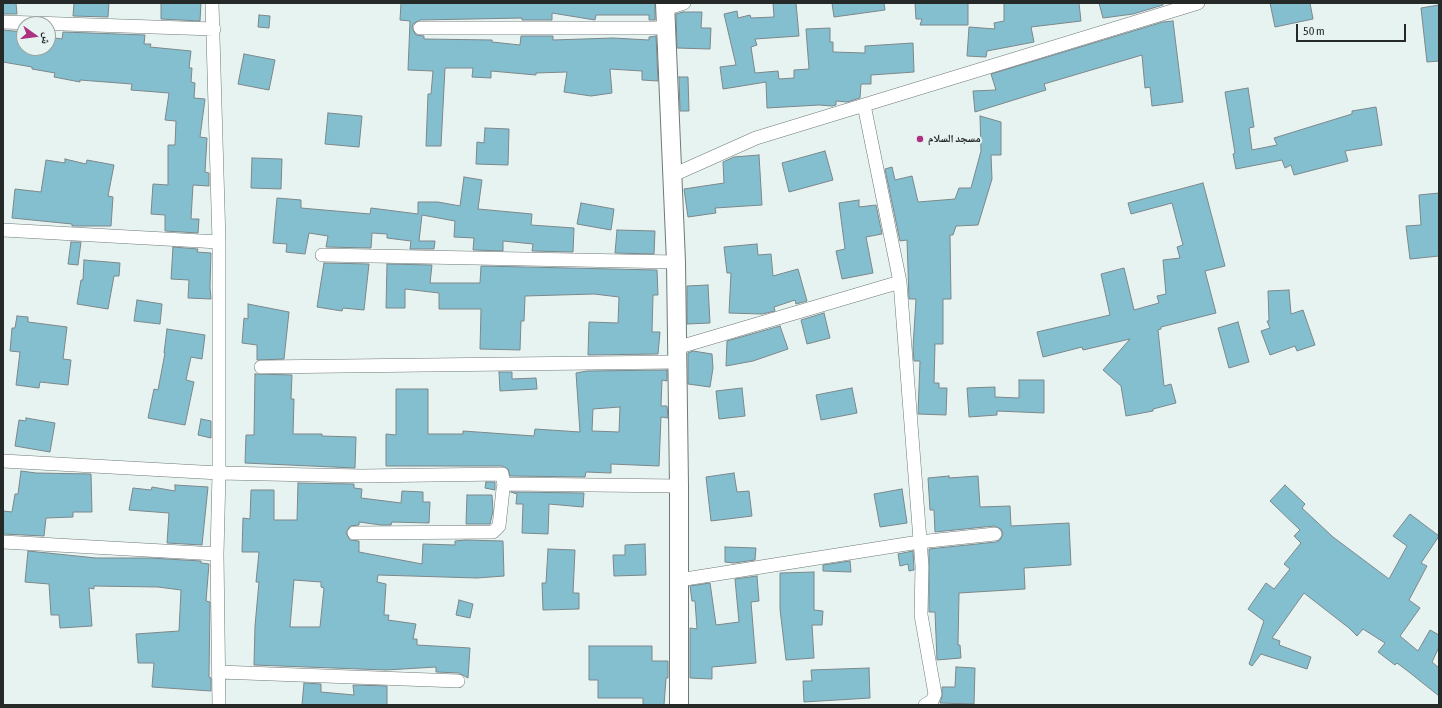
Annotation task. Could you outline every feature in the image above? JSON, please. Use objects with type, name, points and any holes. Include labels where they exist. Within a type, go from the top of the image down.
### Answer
[{"type":"street","points":[[212,3],[214,28],[219,242],[219,473],[217,554],[218,672],[220,705]]},
{"type":"street","points":[[679,705],[679,486],[676,355],[676,262],[665,6],[684,3]]},
{"type":"street","points":[[673,174],[756,138],[1198,3]]},
{"type":"street","points":[[3,22],[214,28]]},
{"type":"street","points":[[420,28],[666,28]]},
{"type":"street","points":[[864,105],[900,282],[922,566],[920,615],[935,694],[932,701],[925,705]]},
{"type":"street","points":[[3,230],[219,242]]},
{"type":"street","points":[[322,255],[676,262]]},
{"type":"street","points":[[261,367],[676,355],[900,282]]},
{"type":"street","points":[[3,460],[219,473],[362,476],[502,474],[504,485],[499,526],[493,532],[354,533]]},
{"type":"street","points":[[504,485],[679,486]]},
{"type":"street","points":[[679,580],[919,542],[995,534]]},
{"type":"street","points":[[3,542],[217,554]]},
{"type":"street","points":[[218,672],[458,681]]},
{"type":"building","points":[[3,3],[16,3],[17,14],[3,14]]},
{"type":"building","points":[[74,3],[109,3],[108,17],[73,16]]},
{"type":"building","points":[[161,3],[201,3],[200,21],[161,19]]},
{"type":"building","points":[[401,3],[655,3],[655,20],[649,20],[649,15],[596,15],[595,20],[552,13],[552,20],[522,20],[522,18],[420,20],[413,24],[412,28],[416,35],[424,36],[424,39],[492,40],[492,42],[520,45],[521,36],[553,36],[553,40],[613,38],[649,40],[649,37],[656,36],[658,81],[642,80],[642,71],[610,69],[612,93],[591,96],[564,92],[567,72],[536,73],[536,75],[491,71],[491,78],[472,77],[473,68],[445,68],[441,146],[426,146],[428,94],[431,94],[433,71],[408,70],[410,21],[400,20]]},
{"type":"building","points":[[773,3],[796,3],[799,36],[755,39],[757,45],[751,47],[755,73],[778,71],[779,79],[794,78],[794,70],[809,69],[806,29],[830,28],[830,42],[833,42],[833,52],[865,53],[865,46],[913,43],[914,72],[871,75],[871,84],[861,84],[860,98],[847,102],[836,101],[836,105],[832,106],[819,105],[767,108],[766,82],[723,89],[720,67],[736,65],[724,14],[737,11],[738,18],[750,15],[751,18],[774,17]]},
{"type":"building","points":[[832,3],[884,3],[885,10],[834,17]]},
{"type":"building","points":[[915,3],[968,3],[968,25],[920,25],[922,19],[916,19]]},
{"type":"building","points":[[1004,3],[1079,3],[1081,21],[1031,27],[1034,42],[987,51],[986,57],[967,56],[969,27],[995,29],[994,23],[1004,21]]},
{"type":"building","points":[[1099,3],[1163,3],[1163,5],[1133,14],[1103,18]]},
{"type":"building","points":[[1270,3],[1310,3],[1313,19],[1275,27]]},
{"type":"building","points":[[1439,5],[1439,61],[1427,62],[1421,8]]},
{"type":"building","points":[[683,12],[702,12],[701,28],[711,28],[710,49],[677,48],[676,14]]},
{"type":"building","points":[[259,15],[270,16],[269,28],[258,27]]},
{"type":"building","points":[[1173,21],[1183,102],[1152,106],[1150,87],[1145,88],[1142,55],[1044,84],[1046,90],[975,112],[973,91],[996,90],[991,74],[1163,22]]},
{"type":"building","points":[[3,30],[16,31],[16,56],[56,56],[56,38],[62,39],[63,32],[145,35],[144,44],[151,44],[150,47],[191,51],[189,68],[192,68],[191,82],[195,83],[194,98],[205,99],[200,137],[207,138],[205,172],[209,173],[209,186],[193,185],[191,219],[199,219],[198,233],[165,231],[165,215],[151,214],[153,184],[168,185],[168,145],[175,145],[176,121],[165,120],[169,93],[131,90],[132,84],[80,80],[80,82],[54,77],[55,73],[32,69],[32,67],[3,62]]},
{"type":"building","points":[[244,54],[275,60],[269,90],[238,84]]},
{"type":"building","points":[[679,77],[688,77],[689,111],[680,111]]},
{"type":"building","points":[[1248,88],[1254,127],[1249,128],[1252,150],[1277,145],[1274,138],[1352,114],[1352,111],[1376,107],[1382,145],[1345,151],[1348,161],[1294,175],[1291,165],[1285,168],[1282,160],[1236,169],[1233,154],[1235,153],[1225,92]]},
{"type":"building","points":[[328,113],[362,116],[359,147],[325,144]]},
{"type":"building","points":[[980,116],[1001,122],[1001,155],[991,155],[992,179],[978,225],[956,226],[953,235],[950,235],[951,299],[943,299],[943,344],[935,344],[934,383],[939,383],[939,388],[947,388],[946,415],[918,414],[920,361],[914,361],[913,348],[916,299],[909,299],[907,240],[900,241],[885,169],[892,167],[895,180],[912,176],[918,202],[955,199],[959,188],[971,188],[981,151]]},
{"type":"building","points":[[485,128],[509,129],[508,165],[476,164],[477,142],[484,143]]},
{"type":"building","points":[[825,151],[833,180],[789,192],[782,163]]},
{"type":"building","points":[[759,155],[762,205],[715,208],[716,213],[688,217],[684,189],[724,183],[723,162],[734,157]]},
{"type":"building","points":[[252,158],[282,159],[281,189],[251,188]]},
{"type":"building","points":[[65,159],[86,164],[87,160],[114,165],[108,196],[113,197],[111,226],[72,226],[72,224],[12,218],[15,189],[41,192],[46,160],[65,163]]},
{"type":"building","points":[[464,177],[482,180],[478,209],[532,214],[531,225],[574,228],[573,252],[532,251],[533,244],[503,241],[503,251],[473,250],[474,238],[454,237],[455,221],[422,215],[419,241],[435,241],[434,249],[410,249],[411,241],[387,238],[387,234],[372,233],[371,248],[326,247],[328,236],[309,233],[305,254],[286,252],[287,244],[273,243],[277,198],[301,200],[301,208],[370,214],[371,208],[418,214],[418,202],[438,202],[460,206]]},
{"type":"building","points":[[1203,183],[1225,266],[1205,271],[1216,313],[1161,327],[1161,329],[1158,330],[1164,386],[1171,384],[1176,403],[1153,409],[1153,411],[1126,416],[1121,386],[1103,370],[1130,339],[1083,350],[1082,347],[1043,357],[1037,332],[1110,315],[1101,274],[1124,268],[1134,310],[1159,303],[1157,296],[1166,294],[1163,260],[1180,258],[1177,247],[1183,245],[1172,203],[1131,214],[1128,203]]},
{"type":"building","points":[[1439,193],[1439,256],[1410,259],[1406,226],[1421,225],[1419,195]]},
{"type":"building","points":[[859,200],[859,207],[876,205],[882,234],[866,237],[873,273],[842,279],[836,251],[845,249],[839,203]]},
{"type":"building","points":[[581,203],[614,209],[611,230],[577,224]]},
{"type":"building","points":[[617,230],[655,231],[654,254],[615,253]]},
{"type":"building","points":[[71,242],[81,242],[78,265],[68,264]]},
{"type":"building","points":[[757,244],[758,255],[771,254],[773,276],[798,269],[807,301],[796,304],[795,300],[774,307],[775,311],[762,314],[729,313],[731,273],[727,273],[724,247]]},
{"type":"building","points":[[173,247],[198,249],[197,252],[211,253],[211,299],[188,298],[189,280],[171,279]]},
{"type":"building","points":[[84,260],[120,263],[119,276],[114,276],[108,309],[77,304],[81,280],[83,280]]},
{"type":"building","points":[[324,263],[369,264],[364,310],[343,308],[342,311],[317,307]]},
{"type":"building","points":[[387,264],[432,265],[430,283],[480,283],[481,266],[657,270],[658,295],[653,295],[652,332],[660,332],[658,354],[588,355],[589,322],[618,323],[619,297],[594,294],[525,296],[524,321],[521,321],[520,350],[480,349],[481,309],[439,309],[439,293],[405,289],[405,308],[386,308]]},
{"type":"building","points":[[708,285],[710,323],[687,324],[687,286]]},
{"type":"building","points":[[1289,290],[1291,314],[1303,310],[1315,345],[1297,351],[1295,346],[1270,355],[1261,331],[1270,328],[1267,321],[1269,321],[1268,291]]},
{"type":"building","points":[[137,300],[162,304],[160,324],[134,321]]},
{"type":"building","points":[[248,304],[289,312],[284,359],[257,360],[257,345],[242,343],[244,318],[248,319]]},
{"type":"building","points":[[824,313],[830,338],[807,344],[801,320]]},
{"type":"building","points":[[17,316],[28,317],[28,322],[67,327],[63,359],[71,360],[68,385],[40,382],[39,388],[16,385],[20,352],[10,351],[12,328],[15,328]]},
{"type":"building","points":[[1238,322],[1249,362],[1229,368],[1218,328]]},
{"type":"building","points":[[780,326],[788,349],[753,361],[726,366],[727,341]]},
{"type":"building","points":[[167,329],[205,335],[202,359],[191,357],[186,380],[194,382],[185,425],[148,418],[154,389],[158,390],[165,353]]},
{"type":"building","points":[[693,351],[712,354],[713,368],[710,387],[688,384],[688,353]]},
{"type":"building","points":[[667,370],[667,381],[662,380],[661,406],[667,406],[668,418],[661,417],[659,466],[611,464],[611,473],[586,472],[585,477],[510,476],[508,469],[502,466],[386,466],[386,434],[396,435],[396,389],[428,389],[428,434],[463,434],[463,431],[534,436],[535,429],[580,432],[576,373],[587,371]],"holes":[[[620,407],[619,432],[592,431],[593,409]]]},
{"type":"building","points":[[499,372],[512,372],[512,379],[536,378],[537,389],[500,391]]},
{"type":"building","points":[[255,374],[292,375],[291,399],[294,399],[293,434],[322,434],[322,436],[356,437],[355,468],[245,463],[246,435],[254,435]]},
{"type":"building","points":[[1019,380],[1044,380],[1044,413],[997,411],[997,415],[969,417],[967,388],[995,387],[995,397],[1019,398]]},
{"type":"building","points":[[742,388],[745,416],[719,419],[716,391]]},
{"type":"building","points":[[852,388],[857,413],[821,420],[816,395]]},
{"type":"building","points":[[26,418],[55,423],[50,452],[15,446],[19,420],[26,421]]},
{"type":"building","points":[[201,419],[211,421],[211,438],[198,435]]},
{"type":"building","points":[[21,471],[36,473],[91,474],[92,512],[73,512],[73,517],[46,518],[44,536],[3,534],[3,511],[12,512],[15,494],[18,494]]},
{"type":"building","points":[[734,473],[737,492],[749,491],[752,516],[711,521],[706,477]]},
{"type":"building","points":[[949,476],[949,478],[978,476],[980,507],[1010,506],[1011,526],[1069,523],[1071,565],[1024,568],[1025,589],[959,593],[958,645],[960,645],[961,658],[937,660],[935,612],[929,612],[929,549],[996,542],[1000,540],[1003,534],[1001,529],[994,526],[935,532],[934,510],[930,510],[928,478]]},
{"type":"building","points":[[486,482],[495,482],[495,490],[485,488]]},
{"type":"building","points":[[298,483],[354,484],[354,488],[362,489],[361,498],[401,503],[402,491],[423,492],[423,502],[430,502],[429,523],[392,522],[391,525],[381,525],[359,522],[359,525],[350,526],[346,533],[350,540],[359,541],[359,552],[422,564],[423,544],[455,545],[455,541],[466,540],[503,541],[504,576],[477,578],[378,575],[377,582],[386,584],[384,615],[389,615],[388,620],[416,624],[413,639],[417,639],[417,645],[470,648],[468,678],[459,673],[436,672],[436,667],[386,670],[254,665],[255,626],[259,582],[256,582],[259,552],[242,552],[243,518],[250,519],[251,490],[274,490],[274,520],[297,520]],"holes":[[[294,580],[321,582],[321,587],[324,588],[320,627],[290,627]]]},
{"type":"building","points":[[175,485],[208,487],[202,545],[167,543],[169,513],[129,510],[133,488],[151,490],[152,487],[175,491]]},
{"type":"building","points":[[1285,485],[1305,504],[1302,508],[1333,537],[1389,579],[1407,546],[1393,536],[1410,514],[1439,536],[1421,563],[1427,566],[1409,600],[1420,608],[1400,636],[1418,651],[1430,630],[1439,635],[1439,647],[1432,662],[1439,668],[1439,696],[1397,663],[1395,665],[1378,652],[1385,643],[1363,629],[1357,636],[1304,593],[1272,638],[1280,641],[1279,645],[1311,657],[1307,669],[1261,654],[1252,666],[1249,664],[1264,621],[1248,609],[1266,583],[1274,589],[1290,569],[1284,564],[1301,543],[1294,536],[1300,530],[1270,501]]},
{"type":"building","points":[[902,489],[907,523],[880,527],[874,494]]},
{"type":"building","points":[[511,492],[584,493],[583,507],[549,504],[548,534],[522,533],[523,504],[516,504],[517,494]]},
{"type":"building","points":[[467,495],[492,495],[493,511],[490,524],[466,524]]},
{"type":"building","points":[[645,544],[646,575],[614,576],[613,555],[625,555],[625,545]]},
{"type":"building","points":[[725,547],[756,548],[755,560],[734,563],[725,562]]},
{"type":"building","points":[[548,549],[575,550],[573,593],[579,593],[579,609],[543,610],[542,583],[546,583]]},
{"type":"building","points":[[28,551],[96,558],[150,558],[201,561],[201,563],[209,564],[206,601],[210,602],[209,677],[211,678],[211,691],[152,687],[154,663],[138,663],[136,634],[179,631],[181,590],[158,587],[94,586],[94,589],[89,588],[92,626],[60,628],[59,615],[51,615],[49,584],[25,582]]},
{"type":"building","points":[[913,551],[914,570],[909,571],[908,564],[900,566],[898,554]]},
{"type":"building","points":[[850,561],[851,572],[823,571],[823,565]]},
{"type":"building","points":[[814,572],[814,610],[823,611],[822,625],[812,625],[814,658],[786,660],[780,609],[780,573]]},
{"type":"building","points":[[757,576],[759,601],[751,602],[756,663],[712,667],[712,679],[690,678],[690,628],[697,629],[695,601],[692,601],[690,586],[710,583],[716,625],[739,622],[735,579]]},
{"type":"building","points":[[459,600],[473,604],[470,618],[456,615]]},
{"type":"building","points":[[589,646],[652,646],[652,661],[668,661],[668,678],[666,678],[664,705],[643,705],[643,698],[598,698],[598,680],[589,680]]},
{"type":"building","points":[[956,667],[975,668],[974,704],[940,703],[942,697],[942,687],[955,687]]},
{"type":"building","points":[[869,668],[870,698],[804,702],[803,681],[812,681],[811,670]]},
{"type":"building","points":[[304,683],[321,684],[321,692],[354,695],[353,685],[387,686],[387,705],[302,705]]},
{"type":"place","name":"مسجد السلام","points":[[920,139]]}]
